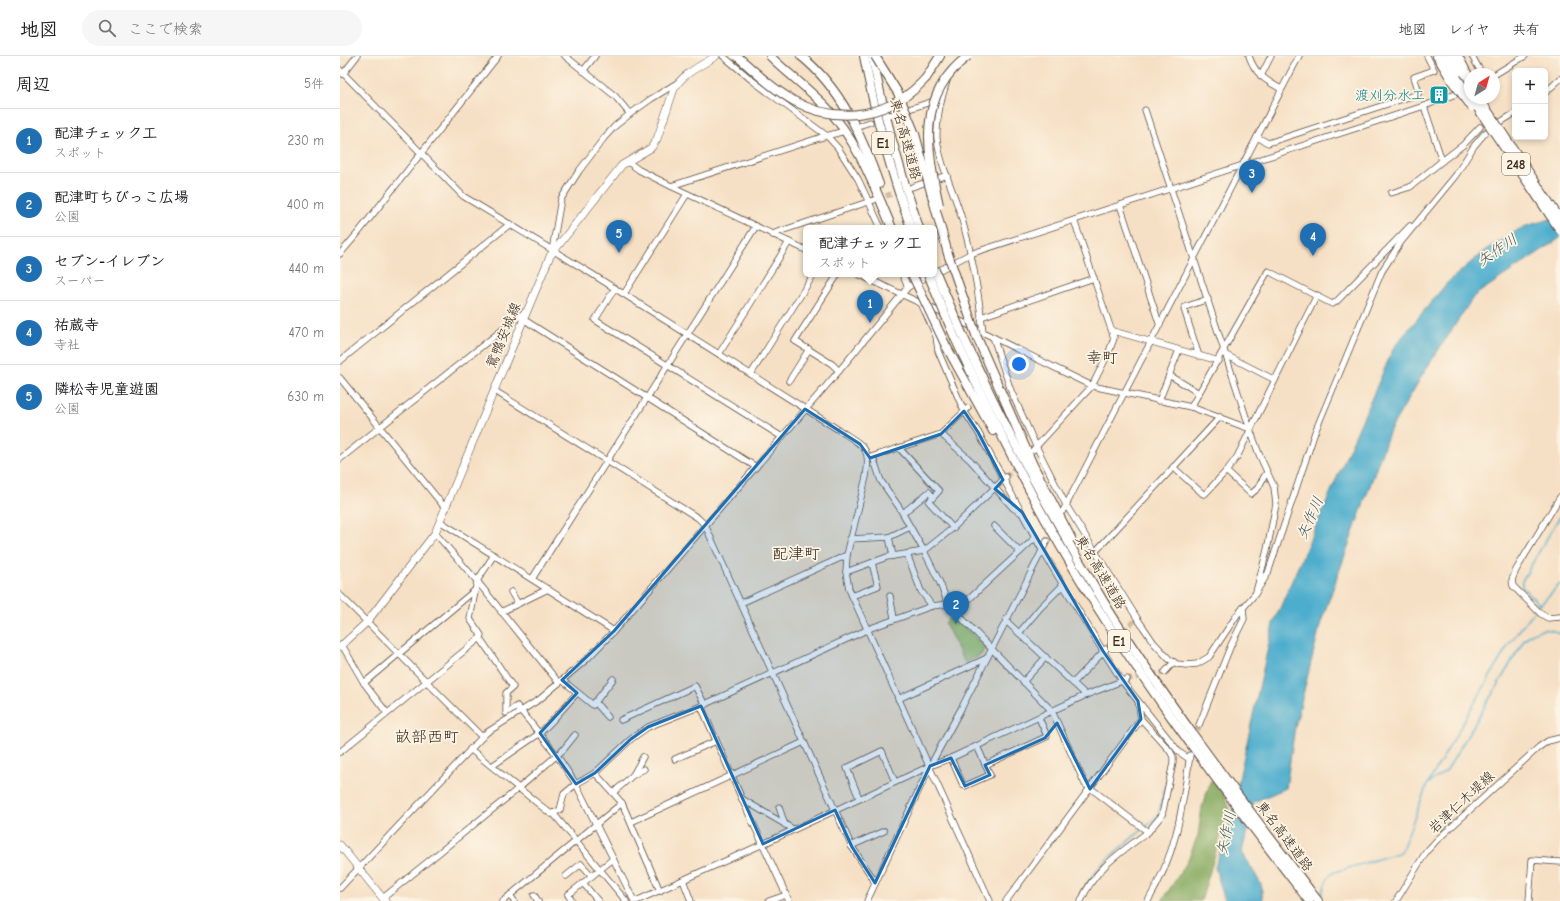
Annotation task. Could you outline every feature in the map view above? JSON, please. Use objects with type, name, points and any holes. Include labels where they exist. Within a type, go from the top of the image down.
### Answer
[{"type":"highway","points":[[737,56],[779,91],[794,101],[825,113],[842,116],[871,113],[888,107],[908,94],[926,78],[940,56]]},
{"type":"highway","points":[[770,56],[817,98],[840,124],[864,162],[892,225]]},
{"type":"highway","points":[[801,56],[828,82],[851,117],[867,150],[892,225]]},
{"type":"highway","name":"東名高速道路","points":[[864,56],[881,136],[910,225]]},
{"type":"highway","points":[[874,56],[898,93],[915,134],[948,254],[959,287],[1033,466],[1109,610]]},
{"type":"highway","name":"東名高速道路","points":[[874,56],[890,133],[904,184],[919,225]]},
{"type":"highway","points":[[959,287],[933,178],[928,133],[933,105],[938,91],[953,70],[968,56]]},
{"type":"highway","name":"248","points":[[1437,56],[1461,77]]},
{"type":"highway","name":"248","points":[[1445,56],[1461,77]]},
{"type":"highway","name":"248","points":[[1452,56],[1478,115],[1489,124]]},
{"type":"highway","name":"248","points":[[1458,56],[1461,77]]},
{"type":"highway","name":"248","points":[[1475,104],[1560,230]]},
{"type":"highway","name":"248","points":[[1484,104],[1560,219]]},
{"type":"highway","name":"東名高速道路","points":[[937,276],[989,412],[1038,507],[1068,560],[1117,638],[1209,768],[1309,901]]},
{"type":"highway","points":[[913,277],[945,344],[979,407],[1038,507]]},
{"type":"highway","name":"東名高速道路","points":[[929,277],[1005,428],[1045,503],[1109,610],[1149,671],[1212,760],[1318,901]]},
{"type":"main road","points":[[677,83],[683,77],[716,56]]},
{"type":"main road","name":"鴛鴨安城線","points":[[341,646],[367,622],[424,550],[435,533],[441,522],[495,391],[526,311],[554,250],[622,165],[651,148],[657,139],[677,83]]},
{"type":"main road","points":[[341,847],[384,900]]},
{"type":"street","points":[[357,56],[341,71],[463,196],[615,288],[860,444],[871,457],[881,481],[903,513],[924,551],[940,583],[948,604],[1052,711],[1085,784],[1148,832]]},
{"type":"street","points":[[340,254],[498,56]]},
{"type":"street","points":[[565,56],[615,96],[630,114]]},
{"type":"street","points":[[583,70],[595,56]]},
{"type":"street","points":[[723,56],[759,86],[827,136],[849,162],[871,201],[880,225]]},
{"type":"street","points":[[965,56],[951,69],[937,123],[937,139],[947,175],[961,214],[970,254],[981,317],[979,333]]},
{"type":"street","points":[[1249,56],[1256,72],[1281,89]]},
{"type":"street","points":[[1261,76],[1271,56]]},
{"type":"street","points":[[1063,511],[1299,56]]},
{"type":"street","points":[[1257,137],[1268,143],[1418,94],[1419,92],[1414,77],[1434,70],[1427,56]]},
{"type":"street","points":[[1472,56],[1479,68]]},
{"type":"street","points":[[1500,71],[1524,56]]},
{"type":"street","points":[[1548,90],[1560,79]]},
{"type":"street","points":[[554,250],[553,245],[561,199],[579,171],[615,126],[651,99],[677,83]]},
{"type":"street","points":[[937,272],[970,254],[1456,96],[1464,91]]},
{"type":"street","points":[[890,115],[943,98]]},
{"type":"street","points":[[1424,106],[1442,161]]},
{"type":"street","points":[[1145,110],[1250,429],[1259,454],[1274,487],[1276,504],[1267,550],[1255,594]]},
{"type":"street","points":[[993,337],[1002,373],[1035,448],[1066,505],[1136,619],[1164,654],[1174,662],[1186,665],[1197,664],[1206,660],[1218,646],[1268,573],[1315,432],[1352,346],[1377,282],[1391,256],[1417,221],[1456,175],[1474,146],[1485,133],[1512,115]]},
{"type":"street","points":[[861,125],[870,122]]},
{"type":"street","points":[[1391,193],[1410,187],[1463,144],[1480,127]]},
{"type":"street","points":[[670,186],[841,132]]},
{"type":"street","points":[[628,162],[639,170],[670,186],[803,249]]},
{"type":"street","points":[[912,187],[947,175]]},
{"type":"street","points":[[624,294],[687,194]]},
{"type":"street","points":[[774,235],[775,233],[871,201]]},
{"type":"street","points":[[1120,205],[1160,323]]},
{"type":"street","points":[[1035,448],[1092,386],[1111,349],[1114,338],[1113,331],[1074,220]]},
{"type":"street","points":[[1192,408],[1199,393],[1225,352],[1268,271],[1332,304],[1336,302],[1407,228],[1417,221]]},
{"type":"street","points":[[340,361],[510,224]]},
{"type":"street","points":[[532,579],[756,226]]},
{"type":"street","points":[[719,354],[789,242]]},
{"type":"street","points":[[751,374],[812,277]]},
{"type":"street","points":[[836,277],[795,341],[839,370]]},
{"type":"street","points":[[864,277],[921,303],[979,333],[993,337],[1092,386],[1192,408],[1250,429]]},
{"type":"street","points":[[903,277],[908,287]]},
{"type":"street","points":[[340,888],[486,733],[540,699],[587,659],[614,631],[782,437],[903,295],[908,287],[927,277]]},
{"type":"street","points":[[981,317],[1094,278]]},
{"type":"street","points":[[615,288],[595,320],[782,437]]},
{"type":"street","points":[[1173,467],[1202,494],[1204,494],[1226,471],[1237,457],[1317,295]]},
{"type":"street","points":[[1199,356],[1184,309],[1185,307],[1208,299]]},
{"type":"street","points":[[921,303],[936,336],[938,352],[978,432],[1005,478],[1042,550],[1104,650],[1138,701],[1179,752],[1190,757],[1182,810],[1175,840],[1162,875],[1148,901]]},
{"type":"street","points":[[340,459],[526,311]]},
{"type":"street","points":[[523,319],[756,467]]},
{"type":"street","points":[[1113,331],[1219,361]]},
{"type":"street","points":[[789,381],[808,349]]},
{"type":"street","points":[[1159,400],[1179,350]]},
{"type":"street","points":[[1225,352],[1275,380]]},
{"type":"street","points":[[1170,375],[1199,393]]},
{"type":"street","points":[[340,378],[446,509]]},
{"type":"street","points":[[495,391],[698,518],[705,525],[851,846],[875,883]]},
{"type":"street","points":[[871,457],[941,434],[966,409]]},
{"type":"street","points":[[1095,552],[1220,417]]},
{"type":"street","points":[[941,434],[970,460],[1013,508],[1022,512]]},
{"type":"street","points":[[899,448],[939,491],[928,502],[953,528]]},
{"type":"street","points":[[871,457],[847,555],[846,572],[849,589],[898,699],[930,766],[961,840],[990,901]]},
{"type":"street","points":[[1226,471],[1251,494],[1258,488],[1265,475]]},
{"type":"street","points":[[846,572],[893,556],[924,551],[953,528],[1005,478]]},
{"type":"street","points":[[903,513],[929,492],[934,497]]},
{"type":"street","points":[[1560,497],[1516,570],[1512,580],[1513,586],[1541,614],[1548,618],[1560,617]]},
{"type":"street","points":[[441,522],[614,631]]},
{"type":"street","points":[[850,539],[888,537],[910,526]]},
{"type":"street","points":[[994,526],[1020,552]]},
{"type":"street","points":[[435,533],[560,681],[593,705],[613,679]]},
{"type":"street","points":[[888,537],[893,556]]},
{"type":"street","points":[[955,612],[1035,538]]},
{"type":"street","points":[[866,901],[930,766],[1047,541]]},
{"type":"street","points":[[907,554],[921,592],[932,606]]},
{"type":"street","points":[[494,555],[477,581],[470,619],[481,635],[480,638],[513,687],[506,693],[506,713],[517,706],[556,754],[576,784],[635,901],[763,844],[930,766],[1039,718],[1086,695],[1124,680]]},
{"type":"street","points":[[741,603],[847,555]]},
{"type":"street","points":[[852,596],[878,586],[872,563]]},
{"type":"street","points":[[1019,634],[1040,608],[1063,585]]},
{"type":"street","points":[[501,612],[548,589]]},
{"type":"street","points":[[364,683],[474,591]]},
{"type":"street","points":[[511,592],[518,604]]},
{"type":"street","points":[[340,595],[482,737]]},
{"type":"street","points":[[890,596],[894,618]]},
{"type":"street","points":[[553,813],[560,810],[564,794],[576,784],[595,772],[630,739],[648,727],[703,706],[894,618],[932,606],[948,604]]},
{"type":"street","points":[[1199,726],[1231,645],[1244,619],[1243,608]]},
{"type":"street","points":[[1006,621],[1086,695]]},
{"type":"street","points":[[340,752],[480,638]]},
{"type":"street","points":[[341,646],[364,683],[388,713]]},
{"type":"street","points":[[1073,683],[1104,650]]},
{"type":"street","points":[[1023,682],[1046,657]]},
{"type":"street","points":[[898,699],[987,658]]},
{"type":"street","points":[[1165,672],[1174,662]]},
{"type":"street","points":[[621,720],[695,686],[730,775],[789,901]]},
{"type":"street","points":[[492,766],[540,733],[577,693]]},
{"type":"street","points":[[1081,901],[1087,888],[1107,863],[1148,832],[1162,815],[1173,757],[1170,751],[1141,719],[1138,701]]},
{"type":"street","points":[[594,702],[608,717]]},
{"type":"street","points":[[985,765],[1046,737],[1047,736],[1039,718]]},
{"type":"street","points":[[1006,901],[1141,719]]},
{"type":"street","points":[[384,900],[519,788],[556,754],[563,750],[575,735]]},
{"type":"street","name":"岩津仁木堤線","points":[[1396,901],[1426,852],[1437,840],[1539,747],[1548,741],[1560,738]]},
{"type":"street","points":[[675,759],[716,741]]},
{"type":"street","points":[[631,822],[804,742]]},
{"type":"street","points":[[951,758],[963,785],[965,786],[990,775],[977,746]]},
{"type":"street","points":[[470,749],[551,814],[553,813],[626,901]]},
{"type":"street","points":[[860,798],[846,768],[882,751],[895,782]]},
{"type":"street","points":[[633,775],[643,757]]},
{"type":"street","points":[[613,793],[633,775],[644,769]]},
{"type":"street","points":[[595,772],[622,803],[660,890]]},
{"type":"street","points":[[742,799],[793,829]]},
{"type":"street","points":[[503,901],[622,803]]},
{"type":"street","points":[[779,807],[785,825]]},
{"type":"street","points":[[851,846],[884,831]]},
{"type":"street","points":[[572,901],[568,895],[613,859]]},
{"type":"street","points":[[1529,901],[1532,860],[1560,862]]},
{"type":"street","points":[[566,876],[581,864],[592,876]]},
{"type":"street","points":[[683,880],[691,901]]},
{"type":"street","points":[[583,883],[598,901]]},
{"type":"street","points":[[510,895],[514,901]]},
{"type":"street","points":[[534,895],[538,901]]},
{"type":"street","points":[[769,901],[786,895]]},
{"type":"highlighted area","points":[[805,409],[860,444],[870,458],[941,434],[964,411],[978,432],[1003,480],[995,489],[1022,512],[1103,651],[1138,701],[1141,719],[1090,789],[1057,723],[1045,738],[985,765],[990,775],[965,786],[951,758],[930,766],[875,883],[852,847],[835,810],[763,844],[701,706],[648,727],[631,739],[595,773],[576,784],[540,733],[577,693],[562,680],[614,631]]},
{"type":"green space","points":[[952,615],[985,647],[981,655],[965,663],[945,623]]},
{"type":"green space","points":[[1211,780],[1222,790],[1229,808],[1201,901],[1162,901],[1187,862],[1198,835],[1202,807]]},
{"type":"water","name":"矢作川","points":[[1560,216],[1560,238],[1474,296],[1426,369],[1390,430],[1321,622],[1295,727],[1286,788],[1254,802],[1242,852],[1261,884],[1263,901],[1225,901],[1215,867],[1228,829],[1273,624],[1394,347],[1447,283],[1485,250],[1523,227]]},
{"type":"waterway","points":[[1540,605],[1522,587],[1522,581],[1560,516]]},
{"type":"waterway","points":[[1538,607],[1560,584]]},
{"type":"waterway","points":[[1320,898],[1328,877],[1332,873],[1401,852],[1427,785],[1509,644],[1535,610]]},
{"type":"waterway","points":[[1428,784],[1447,770],[1525,639],[1537,631],[1546,629],[1560,634]]},
{"type":"waterway","points":[[1161,745],[1170,757]]},
{"type":"waterway","points":[[1145,828],[1158,815],[1166,784]]},
{"type":"waterway","points":[[1078,901],[1090,879],[1105,861],[1142,830]]},
{"type":"tunnel","points":[[878,199],[902,190]]},
{"type":"tunnel","points":[[1006,477],[1019,464]]},
{"type":"tunnel","points":[[1106,649],[1134,621]]},
{"type":"tunnel","points":[[1127,679],[1165,672]]},
{"type":"tunnel","points":[[1195,739],[1199,725]]},
{"type":"place","name":"渡刈分水工","points":[[1439,95]]},
{"type":"place","name":"セブン-イレブン","points":[[1252,193]]},
{"type":"place","name":"隣松寺児童遊園","points":[[619,253]]},
{"type":"place","name":"祐蔵寺","points":[[1313,256]]},
{"type":"place","name":"配津チェック工","points":[[870,323]]},
{"type":"place","name":"配津町ちびっこ広場","points":[[956,624]]},
{"type":"district","name":"幸町","points":[[1102,357]]},
{"type":"district","name":"配津町","points":[[796,553]]},
{"type":"district","name":"畝部西町","points":[[427,736]]}]
